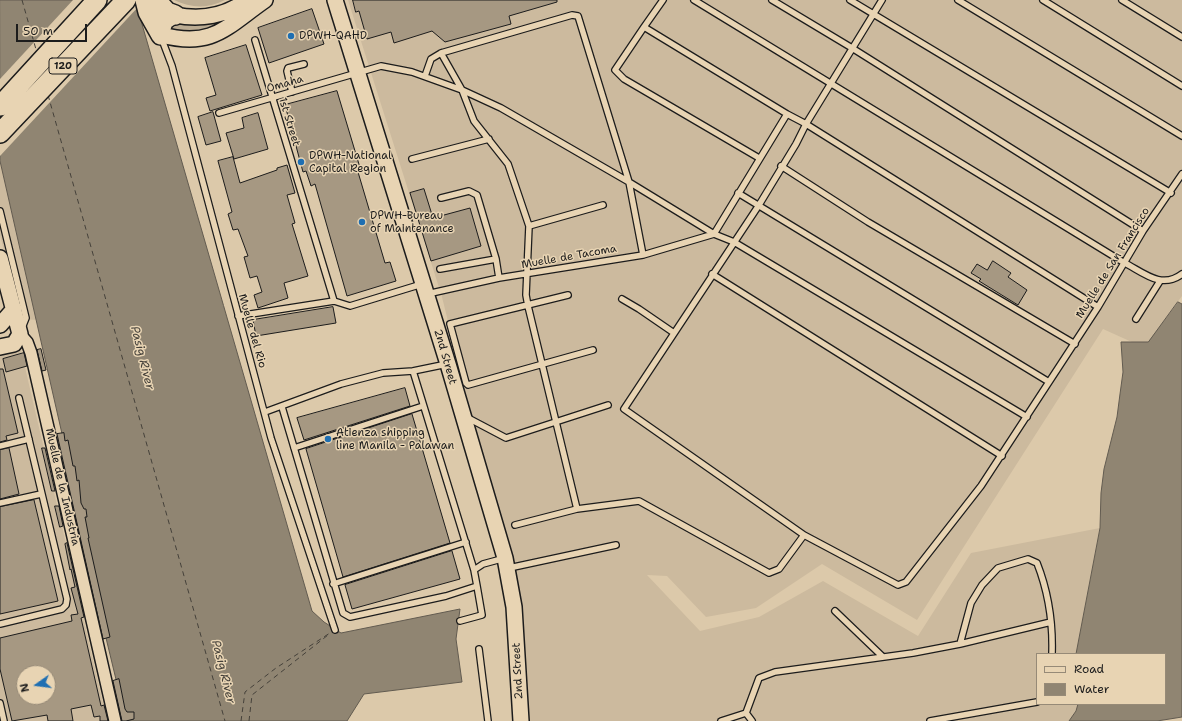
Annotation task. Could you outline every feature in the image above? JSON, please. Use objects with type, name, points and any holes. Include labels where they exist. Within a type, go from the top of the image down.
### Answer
[{"type":"highway","name":"120","points":[[0,87],[80,0]]},
{"type":"highway","name":"120","points":[[0,106],[97,0]]},
{"type":"highway","name":"120","points":[[0,132],[126,0]]},
{"type":"highway","points":[[145,0],[148,12],[161,35]]},
{"type":"highway","points":[[156,0],[167,12],[175,15]]},
{"type":"street","points":[[247,0],[231,10],[216,15],[193,18],[175,15],[165,22],[161,35],[186,40],[207,38],[224,30],[265,0]]},
{"type":"street","name":"2nd Street","points":[[334,1],[448,364],[461,413],[506,563],[514,607],[520,721]]},
{"type":"street","name":"Muelle de la Industria","points":[[0,258],[20,334],[27,342],[31,353],[115,721]]},
{"type":"street","points":[[0,325],[14,309]]},
{"type":"street","points":[[0,332],[20,334],[14,344],[0,347]]},
{"type":"lane","points":[[663,0],[615,70],[624,80],[759,158]]},
{"type":"lane","points":[[694,0],[1123,262],[1160,281],[1174,280],[1182,274]]},
{"type":"lane","points":[[772,0],[852,48],[1143,231]]},
{"type":"lane","points":[[850,0],[1171,193]]},
{"type":"lane","points":[[515,525],[577,509],[639,501],[769,573],[779,569],[804,535],[624,410],[712,274],[759,205],[781,166],[796,144],[806,124],[882,0]]},
{"type":"lane","points":[[958,0],[1182,136]]},
{"type":"lane","points":[[1043,0],[1182,86]]},
{"type":"lane","points":[[1122,0],[1182,37]]},
{"type":"lane","points":[[425,76],[430,59],[441,53],[572,15],[578,16],[629,182],[643,255]]},
{"type":"lane","points":[[644,27],[806,124],[1098,307]]},
{"type":"lane","name":"Muelle del Rio","points":[[161,35],[172,66],[264,412],[335,630]]},
{"type":"lane","name":"1st Street","points":[[254,40],[334,301]]},
{"type":"lane","points":[[441,53],[462,90],[474,121],[508,164],[528,226],[528,274],[526,295],[541,364],[577,509]]},
{"type":"lane","points":[[292,92],[286,74],[288,68],[304,64]]},
{"type":"lane","name":"Omaha","points":[[219,113],[381,66],[425,76],[462,90],[501,108],[629,182],[714,234],[734,242],[1027,417]]},
{"type":"lane","points":[[714,234],[787,114]]},
{"type":"lane","points":[[412,159],[489,139]]},
{"type":"lane","points":[[781,166],[868,222],[1075,344]]},
{"type":"lane","name":"Muelle de San Francisco","points":[[804,535],[898,585],[906,582],[982,486],[1075,344],[1123,262],[1143,231],[1171,193],[1182,174]]},
{"type":"lane","points":[[440,198],[469,191],[477,194],[496,259],[499,278]]},
{"type":"lane","points":[[738,193],[1049,382]]},
{"type":"lane","points":[[528,226],[603,205]]},
{"type":"lane","points":[[0,210],[26,318],[20,334]]},
{"type":"lane","name":"Muelle de Tacoma","points":[[334,301],[350,306],[424,289],[643,255],[714,234]]},
{"type":"lane","points":[[440,269],[496,259]]},
{"type":"lane","points":[[712,274],[1002,456]]},
{"type":"lane","points":[[1136,319],[1160,281]]},
{"type":"lane","points":[[568,295],[528,306],[449,324],[468,384],[592,350]]},
{"type":"lane","points":[[622,299],[674,333]]},
{"type":"lane","points":[[238,316],[334,301]]},
{"type":"lane","points":[[264,412],[282,407],[341,384],[383,373],[413,371],[448,364]]},
{"type":"lane","points":[[413,371],[474,570],[482,615],[460,621]]},
{"type":"lane","points":[[0,624],[62,609],[66,605],[67,599],[19,398]]},
{"type":"lane","points":[[461,413],[473,422],[506,438],[608,405]]},
{"type":"lane","points":[[294,448],[423,406]]},
{"type":"lane","points":[[282,407],[333,584],[343,613],[350,617],[446,596],[477,586]]},
{"type":"lane","points":[[0,446],[29,440]]},
{"type":"lane","points":[[0,503],[41,494]]},
{"type":"lane","points":[[333,584],[466,542]]},
{"type":"lane","points":[[474,570],[484,564],[506,563],[616,545]]},
{"type":"lane","points":[[960,644],[971,603],[982,585],[998,568],[1028,559],[1036,563],[1044,581],[1051,622],[1052,653]]},
{"type":"lane","points":[[835,611],[883,657]]},
{"type":"lane","points":[[746,714],[758,678],[775,672],[883,657],[960,644],[1051,622]]},
{"type":"lane","points":[[479,649],[488,721]]},
{"type":"lane","points":[[930,721],[1036,702]]},
{"type":"lane","points":[[0,703],[4,721]]},
{"type":"lane","points":[[721,721],[746,714]]},
{"type":"lane","points":[[746,714],[752,721]]},
{"type":"shaded area","points":[[174,0],[225,0],[212,5],[193,6]]},
{"type":"shaded area","points":[[348,0],[1182,0],[1182,296],[1148,342],[1134,343],[1103,329],[917,620],[822,564],[756,608],[706,617],[667,576],[647,575],[700,631],[759,617],[823,581],[918,636],[971,553],[1100,528],[1076,653],[1036,653],[1036,705],[1078,705],[1076,711],[1069,721],[526,721],[516,597],[442,297]]},
{"type":"shaded area","points":[[240,11],[204,33],[172,30],[172,27],[180,24],[198,26],[209,24]]},
{"type":"shaded area","points":[[0,162],[37,320],[22,319],[0,235]]},
{"type":"shaded area","points":[[21,350],[106,721],[0,721],[0,354]]},
{"type":"water","name":"Pasig River","points":[[0,0],[135,0],[312,611],[324,622],[341,633],[460,609],[456,639],[462,682],[364,694],[347,721],[126,721],[94,588],[70,469],[0,161]]},
{"type":"water","points":[[1178,302],[1182,304],[1182,717],[1157,721],[1069,721],[1076,711],[1078,705],[1166,705],[1166,653],[1076,653],[1100,528],[1101,493],[1104,469],[1117,417],[1123,372],[1121,342],[1148,342]]},
{"type":"pier","points":[[73,0],[137,0],[139,6],[0,156],[0,79]]},
{"type":"building","points":[[353,0],[557,0],[557,2],[509,16],[511,24],[445,42],[432,31],[394,43],[391,32],[367,39],[359,11],[356,12]]},
{"type":"building","name":"DPWH-QAHD","points":[[312,9],[324,44],[269,63],[258,28]]},
{"type":"building","points":[[246,45],[262,95],[210,111],[206,98],[216,95],[205,58]]},
{"type":"building","points":[[337,91],[361,171],[358,172],[385,263],[390,262],[396,281],[347,296],[315,184],[311,186],[306,171],[303,172],[285,105]]},
{"type":"building","points":[[213,112],[221,141],[206,145],[198,117]]},
{"type":"building","points":[[258,113],[268,149],[234,159],[226,133],[244,128],[242,118]]},
{"type":"building","points":[[233,157],[240,183],[287,165],[295,193],[287,195],[295,223],[292,224],[308,276],[284,283],[288,298],[258,308],[254,295],[262,292],[257,276],[250,278],[244,257],[248,256],[238,229],[233,230],[228,214],[232,212],[218,161]]},
{"type":"building","points":[[424,189],[433,218],[470,208],[481,246],[431,261],[410,193]]},
{"type":"building","points":[[993,261],[1011,273],[1008,277],[1027,290],[1018,305],[979,281],[981,279],[971,273],[977,264],[987,270]]},
{"type":"building","points":[[333,307],[336,323],[256,336],[253,320]]},
{"type":"building","points":[[41,349],[46,370],[42,371],[37,350]]},
{"type":"building","points":[[24,353],[27,366],[6,372],[3,359]]},
{"type":"building","points":[[0,369],[3,369],[18,433],[6,436],[7,440],[0,442]]},
{"type":"building","points":[[405,388],[410,406],[304,440],[297,418]]},
{"type":"building","points":[[412,414],[450,543],[343,577],[306,449]]},
{"type":"building","points":[[64,433],[65,441],[68,440],[73,466],[75,466],[77,481],[79,480],[81,503],[84,509],[86,509],[87,517],[85,517],[88,538],[110,637],[103,639],[57,434]]},
{"type":"building","points":[[9,448],[19,494],[0,499],[0,450]]},
{"type":"building","points":[[42,448],[45,448],[55,491],[52,491]]},
{"type":"building","points":[[34,500],[58,601],[0,614],[0,507]]},
{"type":"building","points":[[55,506],[59,506],[63,526],[60,527]]},
{"type":"building","points":[[67,543],[84,617],[81,618],[101,706],[104,705],[108,721],[100,721],[100,716],[94,717],[91,705],[71,709],[73,721],[48,721],[47,715],[12,721],[0,669],[0,638],[72,621],[71,615],[78,614],[71,588],[75,587],[71,569],[70,570],[65,544]]},
{"type":"building","points":[[452,551],[460,579],[352,609],[345,585]]},
{"type":"building","points":[[119,679],[125,709],[127,712],[134,712],[134,719],[122,721],[113,681]]},
{"type":"ferry route","points":[[22,0],[37,53]]},
{"type":"ferry route","points":[[48,95],[225,721]]},
{"type":"ferry route","points":[[241,721],[245,692],[276,668],[333,631]]},
{"type":"ferry route","points":[[249,721],[252,695],[328,635]]},
{"type":"place","name":"DPWH-QAHD","points":[[291,36]]},
{"type":"place","name":"DPWH-National Capital Region","points":[[301,162]]},
{"type":"place","name":"DPWH-Bureau of Maintenance","points":[[362,222]]},
{"type":"place","name":"Atienza shipping line Manila - Palawan","points":[[328,439]]}]
